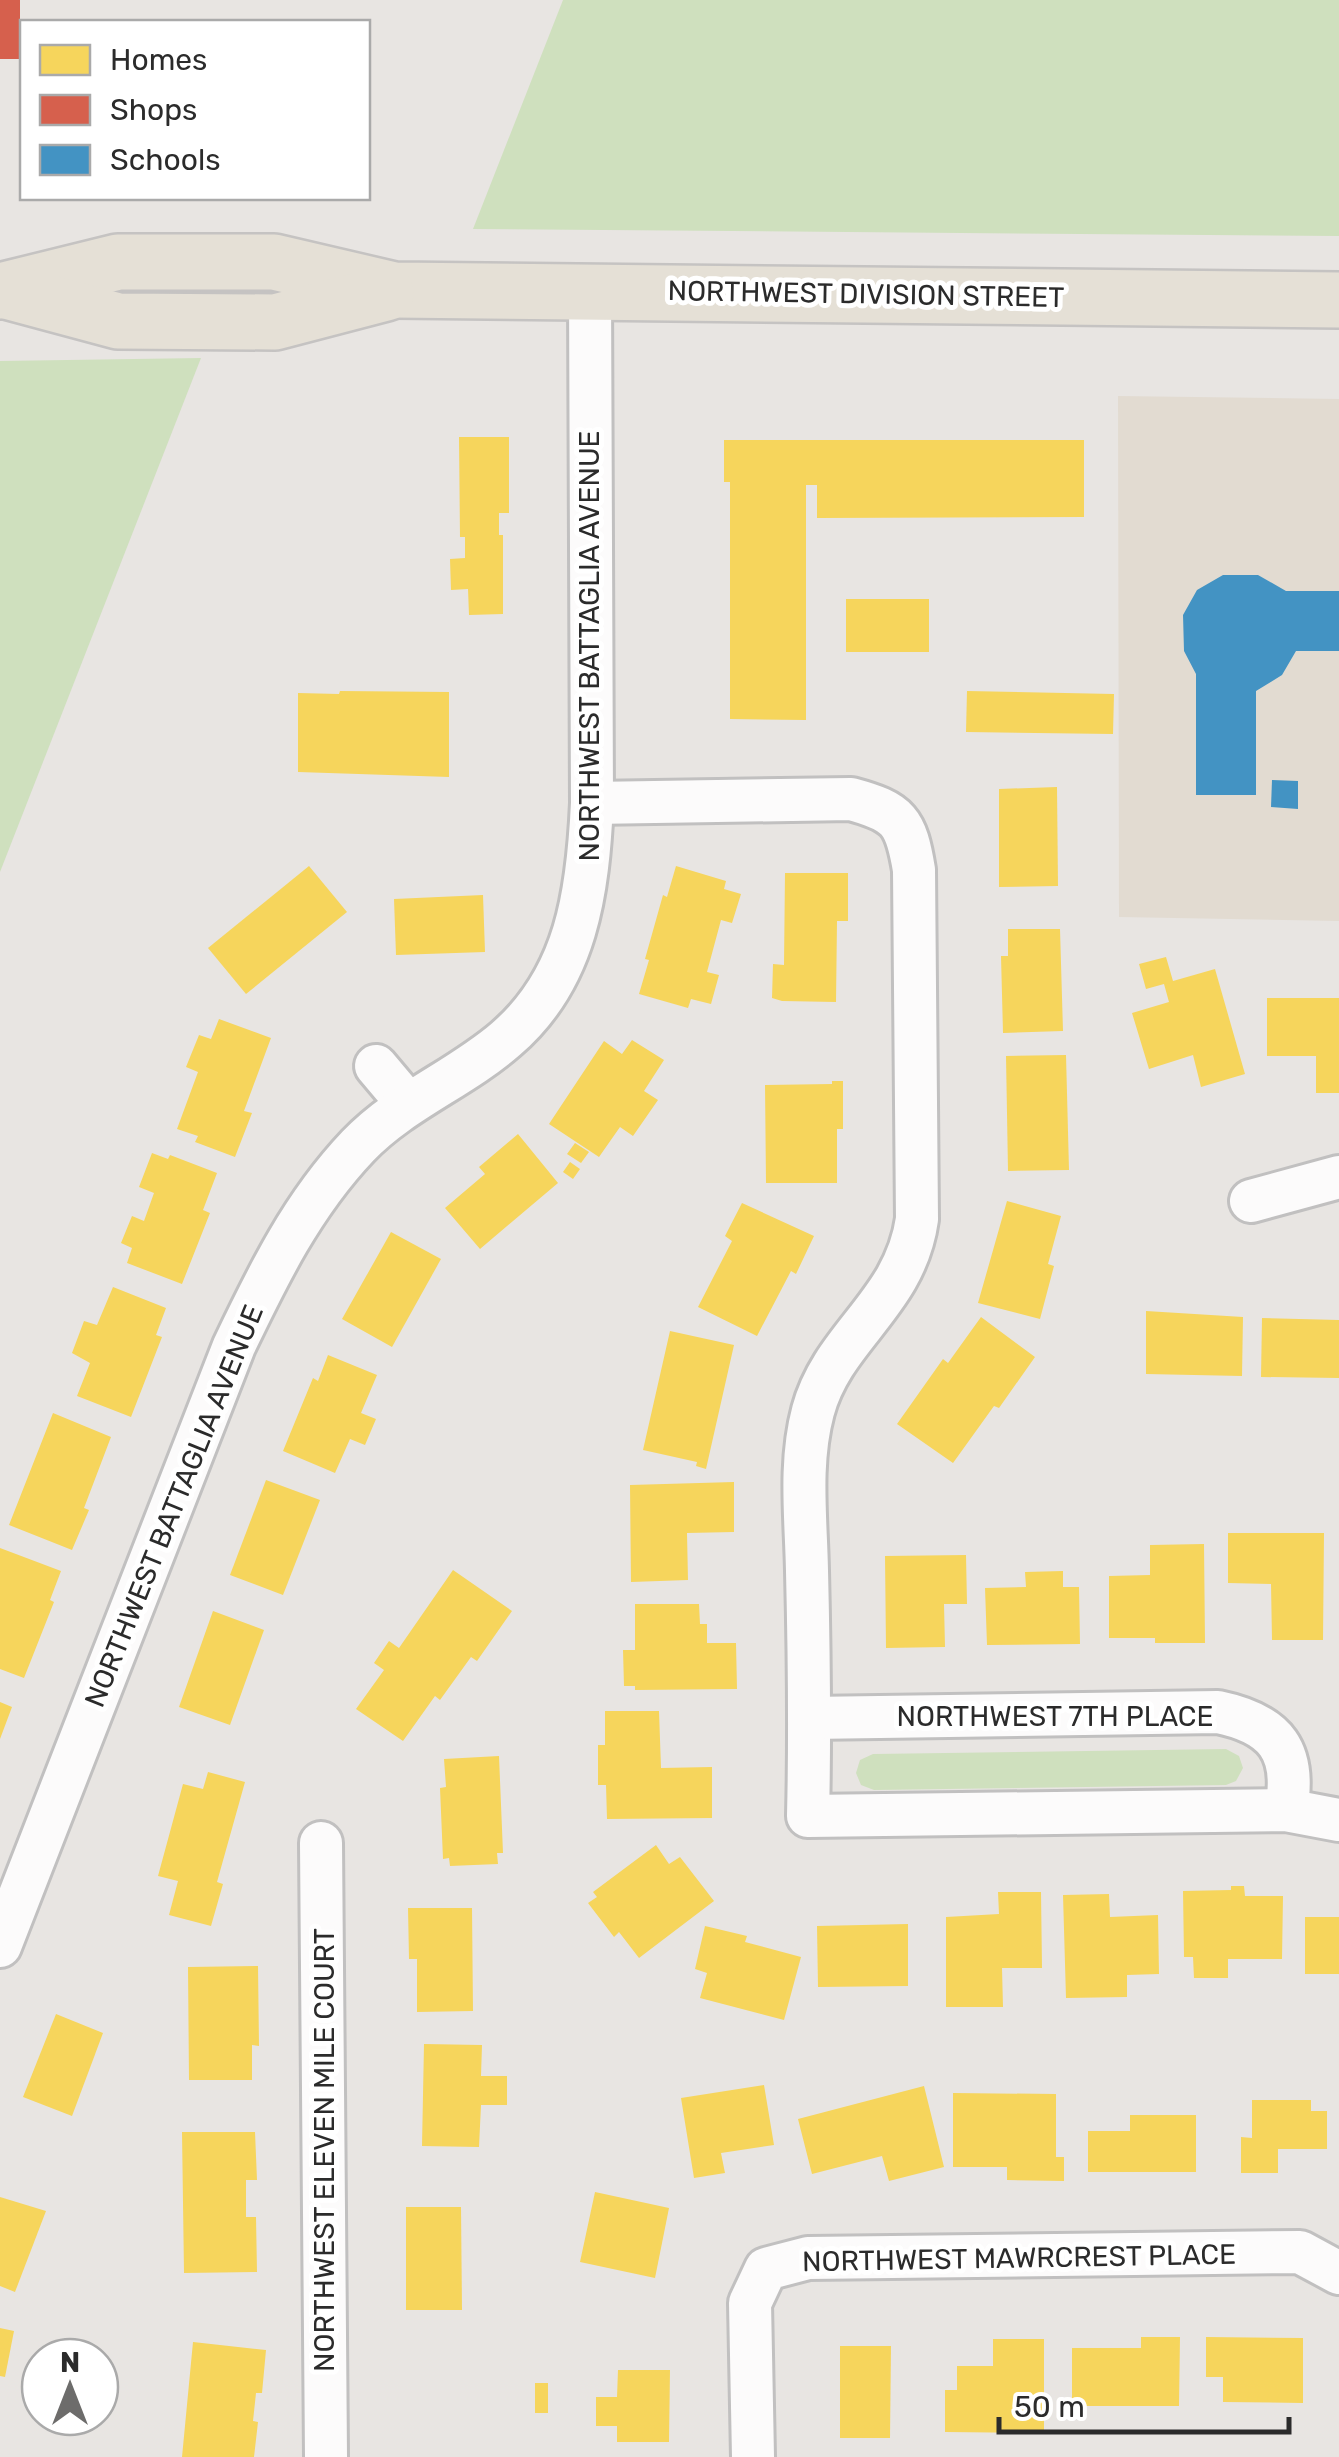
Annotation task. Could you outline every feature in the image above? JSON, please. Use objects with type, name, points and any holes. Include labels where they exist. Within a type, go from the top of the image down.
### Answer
[{"type":"main road","name":"NORTHWEST DIVISION STREET","points":[[4,291],[118,322],[275,322],[394,290],[1339,300]]},
{"type":"street","name":"NORTHWEST BATTAGLIA AVENUE","points":[[0,1946],[234,1346],[276,1258],[316,1196],[360,1144],[408,1104],[506,1040],[546,997],[581,916],[592,803],[590,291]]},
{"type":"street","points":[[592,803],[851,799],[882,807],[901,824],[910,841],[914,870],[917,1219],[914,1242],[890,1294],[822,1382],[804,1449],[810,1718],[808,1816],[1286,1810],[1339,1820]]},
{"type":"street","points":[[376,1066],[408,1104]]},
{"type":"street","points":[[1251,1201],[1339,1177]]},
{"type":"street","name":"NORTHWEST 7TH PLACE","points":[[810,1718],[1218,1712],[1248,1718],[1280,1741],[1292,1780],[1286,1810]]},
{"type":"street","name":"NORTHWEST ELEVEN MILE COURT","points":[[322,1843],[326,2457]]},
{"type":"street","name":"NORTHWEST MAWRCREST PLACE","points":[[753,2457],[750,2303],[766,2269],[808,2258],[1300,2252],[1339,2273]]},
{"type":"shaded area","points":[[1118,396],[1339,399],[1339,921],[1119,917]]},
{"type":"green space","points":[[563,0],[1339,0],[1339,236],[473,229]]},
{"type":"green space","points":[[201,358],[0,872],[0,361]]},
{"type":"green space","points":[[1226,1749],[1239,1756],[1243,1768],[1236,1781],[1226,1785],[874,1790],[861,1785],[856,1773],[860,1760],[873,1754]]},
{"type":"building: Homes","points":[[459,437],[509,437],[509,513],[499,513],[499,535],[503,535],[503,614],[469,615],[468,589],[451,590],[450,559],[465,558],[465,537],[460,537]]},
{"type":"building: Homes","points":[[724,440],[1084,440],[1084,517],[817,518],[817,485],[806,485],[806,720],[730,719],[730,482],[724,482]]},
{"type":"building: Homes","points":[[846,599],[929,599],[929,652],[846,652]]},
{"type":"building: Homes","points":[[967,691],[1114,694],[1113,734],[966,732]]},
{"type":"building: Homes","points":[[449,692],[449,777],[298,772],[298,693]]},
{"type":"building: Homes","points":[[1057,787],[1058,886],[999,887],[999,789]]},
{"type":"building: Homes","points":[[309,866],[347,912],[246,994],[208,948]]},
{"type":"building: Homes","points":[[676,866],[726,881],[724,889],[741,894],[732,923],[721,920],[707,972],[719,975],[711,1004],[691,999],[688,1008],[639,994],[663,895],[667,897]]},
{"type":"building: Homes","points":[[785,873],[848,873],[848,921],[837,921],[836,1002],[772,998],[773,964],[784,965]]},
{"type":"building: Homes","points":[[483,895],[485,952],[396,955],[394,899]]},
{"type":"building: Homes","points":[[1008,929],[1060,929],[1063,1031],[1003,1033],[1001,956],[1008,956]]},
{"type":"building: Homes","points":[[1166,957],[1173,981],[1215,969],[1245,1074],[1201,1087],[1193,1055],[1149,1069],[1132,1013],[1169,1002],[1164,984],[1146,989],[1139,964]]},
{"type":"building: Homes","points":[[1267,998],[1339,998],[1339,1093],[1316,1093],[1316,1056],[1267,1056]]},
{"type":"building: Homes","points":[[219,1019],[271,1038],[244,1111],[252,1113],[235,1157],[195,1142],[198,1136],[177,1129],[198,1072],[186,1067],[199,1035],[211,1039]]},
{"type":"building: Homes","points":[[632,1040],[664,1060],[644,1091],[658,1100],[633,1136],[620,1127],[599,1157],[549,1124],[604,1041],[622,1054]]},
{"type":"building: Homes","points":[[1066,1055],[1069,1170],[1008,1171],[1006,1056]]},
{"type":"building: Homes","points":[[843,1081],[843,1129],[837,1129],[837,1183],[766,1183],[765,1085]]},
{"type":"building: Homes","points":[[518,1134],[558,1183],[480,1249],[445,1208],[485,1174],[479,1167]]},
{"type":"building: Homes","points":[[575,1143],[589,1152],[581,1163],[567,1154]]},
{"type":"building: Homes","points":[[152,1153],[168,1159],[170,1155],[217,1173],[203,1210],[210,1213],[182,1284],[127,1263],[132,1248],[121,1243],[132,1216],[144,1221],[154,1193],[139,1187]]},
{"type":"building: Homes","points":[[570,1162],[580,1169],[573,1179],[563,1172]]},
{"type":"building: Homes","points":[[1007,1201],[1061,1216],[1048,1264],[1054,1266],[1040,1319],[978,1303]]},
{"type":"building: Homes","points":[[742,1203],[814,1236],[796,1274],[791,1271],[757,1336],[698,1307],[732,1241],[725,1236]]},
{"type":"building: Homes","points":[[391,1232],[441,1259],[392,1347],[342,1319]]},
{"type":"building: Homes","points":[[113,1287],[166,1308],[156,1335],[162,1337],[131,1417],[77,1396],[90,1363],[72,1353],[84,1321],[97,1325]]},
{"type":"building: Homes","points":[[1146,1311],[1243,1317],[1242,1376],[1146,1374]]},
{"type":"building: Homes","points":[[981,1317],[1035,1357],[953,1463],[897,1424],[943,1359],[948,1363]]},
{"type":"building: Homes","points":[[1262,1318],[1339,1320],[1339,1378],[1261,1377]]},
{"type":"building: Homes","points":[[670,1331],[734,1345],[706,1469],[696,1466],[697,1462],[643,1450]]},
{"type":"building: Homes","points":[[328,1355],[377,1375],[361,1413],[376,1419],[365,1445],[350,1439],[335,1473],[283,1451],[313,1378],[318,1381]]},
{"type":"building: Homes","points":[[53,1413],[111,1437],[84,1508],[89,1510],[72,1550],[9,1525]]},
{"type":"building: Homes","points":[[266,1480],[320,1500],[283,1595],[230,1575]]},
{"type":"building: Homes","points":[[734,1482],[734,1532],[687,1533],[688,1580],[631,1582],[630,1485]]},
{"type":"building: Homes","points":[[1228,1533],[1324,1533],[1323,1640],[1272,1640],[1271,1584],[1228,1583]]},
{"type":"building: Homes","points":[[1204,1544],[1205,1643],[1109,1638],[1109,1576],[1150,1575],[1150,1545]]},
{"type":"building: Homes","points":[[0,1548],[61,1571],[50,1600],[54,1602],[24,1678],[0,1669]]},
{"type":"building: Homes","points":[[966,1555],[967,1604],[944,1604],[945,1647],[886,1648],[885,1556]]},
{"type":"building: Homes","points":[[453,1570],[512,1611],[477,1661],[471,1657],[440,1700],[435,1696],[403,1741],[356,1709],[384,1670],[374,1663],[389,1641],[399,1648]]},
{"type":"building: Homes","points":[[1063,1571],[1063,1587],[1079,1587],[1080,1644],[987,1645],[985,1588],[1026,1587],[1025,1572]]},
{"type":"building: Homes","points":[[635,1604],[699,1604],[700,1624],[707,1624],[707,1643],[736,1643],[737,1689],[635,1690],[635,1686],[624,1686],[623,1650],[635,1650]]},
{"type":"building: Homes","points":[[213,1611],[264,1630],[230,1725],[179,1707]]},
{"type":"building: Homes","points":[[0,1702],[12,1707],[0,1739]]},
{"type":"building: Homes","points":[[605,1711],[659,1711],[661,1768],[712,1767],[712,1818],[607,1819],[606,1785],[598,1785],[598,1745],[605,1745]]},
{"type":"building: Homes","points":[[499,1756],[503,1853],[497,1853],[498,1864],[450,1866],[449,1858],[443,1859],[440,1788],[446,1787],[444,1759]]},
{"type":"building: Homes","points":[[208,1772],[245,1782],[217,1882],[223,1884],[211,1926],[169,1915],[178,1881],[158,1876],[183,1784],[203,1789]]},
{"type":"building: Homes","points":[[656,1845],[669,1864],[680,1857],[714,1901],[639,1958],[619,1932],[614,1937],[588,1903],[597,1897],[593,1892]]},
{"type":"building: Homes","points":[[1231,1886],[1244,1886],[1245,1896],[1283,1896],[1282,1959],[1228,1959],[1228,1978],[1194,1978],[1193,1957],[1184,1957],[1183,1891],[1231,1890]]},
{"type":"building: Homes","points":[[998,1892],[1041,1892],[1042,1968],[1002,1968],[1003,2007],[946,2007],[946,1917],[999,1914]]},
{"type":"building: Homes","points":[[1109,1894],[1110,1917],[1158,1915],[1159,1974],[1127,1975],[1127,1997],[1066,1998],[1063,1895]]},
{"type":"building: Homes","points":[[408,1908],[472,1908],[473,2011],[417,2012],[417,1959],[409,1959]]},
{"type":"building: Homes","points":[[1305,1917],[1339,1917],[1339,1974],[1305,1974]]},
{"type":"building: Homes","points":[[908,1924],[908,1986],[818,1987],[817,1926]]},
{"type":"building: Homes","points":[[705,1926],[747,1936],[745,1942],[801,1957],[784,2020],[700,1998],[707,1973],[695,1969]]},
{"type":"building: Homes","points":[[258,1966],[259,2046],[252,2045],[252,2080],[189,2080],[188,1967]]},
{"type":"building: Homes","points":[[56,2014],[103,2033],[72,2116],[23,2097]]},
{"type":"building: Homes","points":[[424,2044],[482,2045],[481,2076],[507,2076],[507,2105],[481,2105],[479,2147],[422,2146]]},
{"type":"building: Homes","points":[[764,2085],[774,2145],[721,2153],[725,2173],[694,2178],[681,2098]]},
{"type":"building: Homes","points":[[924,2086],[944,2167],[889,2181],[882,2156],[812,2174],[798,2119]]},
{"type":"building: Homes","points":[[953,2093],[1056,2094],[1056,2157],[1064,2157],[1064,2181],[1007,2180],[1007,2167],[953,2167]]},
{"type":"building: Homes","points":[[1252,2100],[1311,2100],[1311,2111],[1327,2111],[1327,2149],[1278,2149],[1278,2173],[1241,2173],[1241,2137],[1252,2138]]},
{"type":"building: Homes","points":[[1130,2115],[1196,2115],[1196,2172],[1088,2172],[1088,2131],[1130,2131]]},
{"type":"building: Homes","points":[[182,2132],[255,2132],[257,2180],[246,2180],[246,2217],[256,2217],[257,2272],[184,2273]]},
{"type":"building: Homes","points":[[595,2192],[669,2208],[655,2278],[580,2262]]},
{"type":"building: Homes","points":[[0,2197],[46,2211],[15,2292],[0,2286]]},
{"type":"building: Homes","points":[[406,2207],[461,2207],[462,2310],[406,2310]]},
{"type":"building: Homes","points":[[0,2328],[14,2331],[5,2377],[0,2376]]},
{"type":"building: Homes","points":[[1141,2337],[1180,2337],[1179,2406],[1072,2406],[1072,2348],[1141,2348]]},
{"type":"building: Homes","points":[[1206,2337],[1303,2338],[1303,2403],[1223,2402],[1223,2377],[1206,2377]]},
{"type":"building: Homes","points":[[993,2339],[1044,2339],[1044,2433],[945,2432],[945,2390],[957,2390],[957,2366],[993,2366]]},
{"type":"building: Homes","points":[[193,2342],[266,2350],[262,2393],[256,2393],[254,2457],[182,2457]]},
{"type":"building: Homes","points":[[840,2346],[891,2346],[890,2438],[840,2438]]},
{"type":"building: Homes","points":[[618,2370],[670,2370],[669,2442],[617,2442],[617,2426],[596,2426],[596,2397],[617,2397]]},
{"type":"building: Homes","points":[[535,2383],[548,2383],[548,2413],[535,2413]]},
{"type":"building: Shops","points":[[0,0],[20,0],[20,59],[0,59]]},
{"type":"building: Schools","points":[[1223,575],[1258,575],[1286,591],[1339,591],[1339,651],[1296,651],[1282,675],[1256,691],[1256,795],[1196,795],[1196,674],[1184,651],[1183,615],[1197,590]]},
{"type":"building: Schools","points":[[1272,780],[1298,781],[1298,809],[1271,807]]}]
